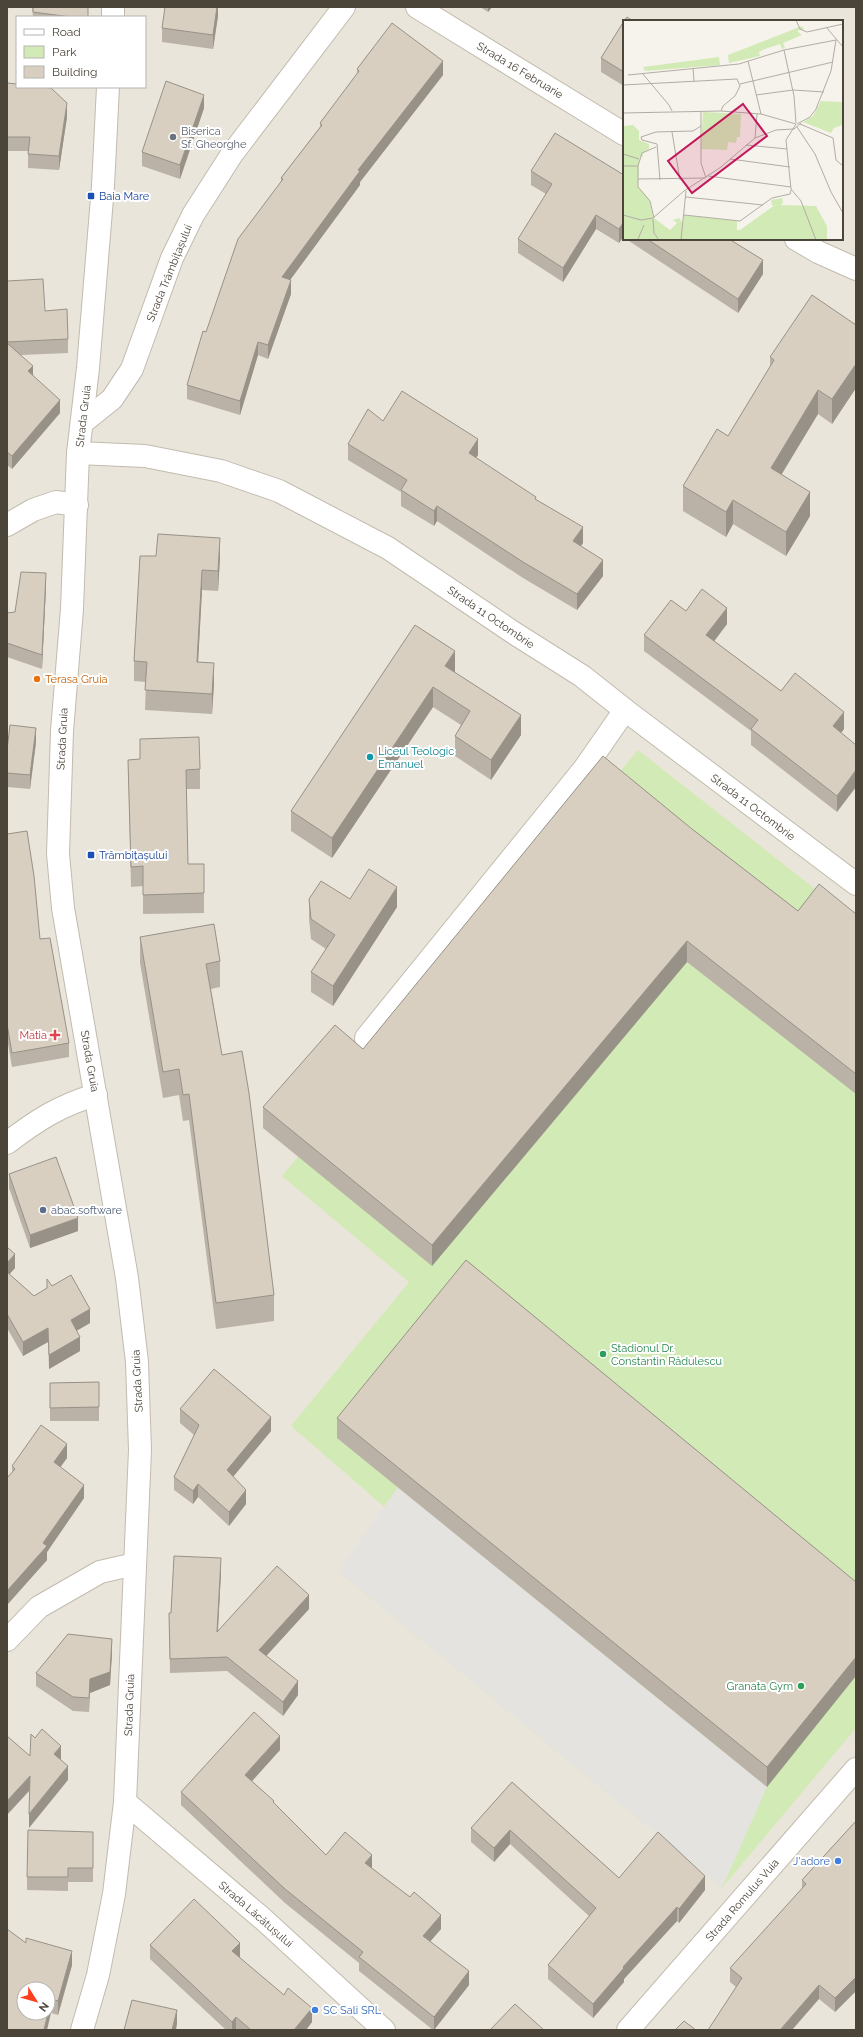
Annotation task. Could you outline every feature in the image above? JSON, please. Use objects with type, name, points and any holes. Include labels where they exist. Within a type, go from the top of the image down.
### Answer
[{"type":"street","name":"Strada Trâmbițașului","points":[[82,423],[112,399],[132,369],[172,258],[193,214],[232,154],[344,7]]},
{"type":"street","name":"Strada 16 Februarie","points":[[417,7],[623,133]]},
{"type":"street","name":"Strada Gruia","points":[[82,2030],[98,1975],[114,1894],[125,1802],[140,1450],[137,1362],[127,1278],[64,908],[58,854],[62,731],[77,505],[78,453],[103,186],[108,88]]},
{"type":"street","points":[[798,240],[818,252],[856,269]]},
{"type":"street","name":"Strada 11 Octombrie","points":[[78,453],[145,456],[221,472],[279,491],[388,548],[514,633],[582,676],[856,884]]},
{"type":"street","points":[[7,525],[33,510],[56,502],[77,505]]},
{"type":"street","points":[[366,1038],[584,769],[625,710]]},
{"type":"street","points":[[7,1143],[39,1119],[73,1101],[96,1095]]},
{"type":"street","points":[[7,1640],[39,1606],[100,1572],[135,1564]]},
{"type":"street","name":"Strada Romulus Vuia","points":[[628,2030],[856,1769]]},
{"type":"street","name":"Strada Lăcătușului","points":[[125,1802],[263,1919],[384,2030]]},
{"type":"shaded area","points":[[7,7],[856,7],[856,2030],[7,2030]]},
{"type":"shaded area","points":[[398,1487],[767,1787],[722,1888],[338,1571]]},
{"type":"green space","name":"Stadionul Dr. Constantin Rădulescu","points":[[638,750],[856,921],[856,1728],[722,1888],[338,1571],[344,1567],[388,1510],[291,1426],[409,1282],[282,1176]]},
{"type":"building","points":[[33,7],[88,7],[88,16],[63,16],[33,12]]},
{"type":"building","points":[[165,7],[217,7],[213,35],[162,28]]},
{"type":"building","points":[[627,17],[632,20],[625,20]]},
{"type":"building","points":[[392,23],[443,61],[358,170],[360,171],[282,277],[291,280],[268,345],[258,342],[240,401],[187,385],[203,331],[206,332],[238,239],[283,179],[281,178],[322,125],[320,123],[359,71],[357,69]]},
{"type":"building","points":[[623,23],[623,71],[601,58]]},
{"type":"building","name":"Biserica Sf. Gheorghe","points":[[166,81],[204,95],[180,165],[142,152]]},
{"type":"building","points":[[7,83],[16,84],[16,88],[51,88],[67,103],[59,156],[28,154],[30,137],[7,137]]},
{"type":"building","points":[[555,133],[623,174],[623,223],[619,229],[596,215],[563,268],[518,239],[552,184],[531,171]]},
{"type":"building","points":[[649,240],[731,240],[763,260],[738,299]]},
{"type":"building","points":[[43,279],[45,311],[67,309],[68,339],[7,342],[7,281]]},
{"type":"building","points":[[812,295],[856,325],[856,364],[832,399],[818,390],[771,468],[810,492],[786,532],[733,500],[726,512],[683,486],[717,429],[728,436],[774,360],[770,357]]},
{"type":"building","points":[[7,343],[33,366],[28,371],[60,400],[12,456],[7,452]]},
{"type":"building","points":[[402,391],[478,439],[469,453],[536,497],[535,499],[583,527],[573,541],[603,560],[577,594],[523,562],[437,506],[434,511],[401,490],[407,480],[348,444],[368,409],[383,421]]},
{"type":"building","points":[[158,534],[220,538],[218,571],[202,570],[197,662],[214,663],[212,694],[145,690],[147,662],[134,661],[140,556],[156,556]]},
{"type":"building","points":[[21,572],[46,573],[42,655],[7,643],[7,613],[15,612]]},
{"type":"building","points":[[702,589],[727,608],[706,635],[781,691],[795,673],[844,712],[833,726],[856,745],[856,770],[837,796],[751,729],[758,720],[644,635],[671,600],[686,611]]},
{"type":"building","name":"Liceul Teologic Emanuel","points":[[415,625],[455,651],[445,666],[521,715],[491,760],[455,736],[470,711],[433,687],[332,838],[291,811]]},
{"type":"building","points":[[10,725],[36,728],[30,775],[7,773],[7,750]]},
{"type":"building","points":[[199,737],[200,769],[186,770],[188,864],[204,864],[204,893],[143,895],[143,866],[131,867],[128,760],[140,759],[140,739]]},
{"type":"building","points":[[603,756],[692,829],[798,911],[819,884],[856,914],[856,1074],[687,941],[432,1245],[263,1107],[335,1025],[363,1049]]},
{"type":"building","points":[[27,831],[34,876],[40,939],[50,938],[69,1043],[12,1053],[7,1024],[7,834]]},
{"type":"building","points":[[369,869],[397,887],[333,986],[311,972],[335,935],[311,919],[309,899],[321,881],[350,899]]},
{"type":"building","points":[[214,924],[220,961],[206,964],[222,1055],[242,1051],[249,1093],[274,1295],[216,1303],[189,1094],[183,1095],[179,1069],[163,1072],[140,937]]},
{"type":"building","name":"abac.software","points":[[56,1157],[78,1218],[30,1235],[9,1174]]},
{"type":"building","points":[[7,1247],[15,1254],[7,1263]]},
{"type":"building","points":[[466,1260],[856,1582],[856,1657],[767,1767],[337,1418]]},
{"type":"building","points":[[7,1272],[34,1296],[47,1288],[47,1279],[52,1286],[71,1275],[90,1309],[71,1320],[80,1337],[49,1355],[48,1328],[23,1342],[7,1314]]},
{"type":"building","points":[[214,1369],[271,1417],[227,1470],[246,1490],[229,1512],[198,1484],[193,1491],[174,1477],[199,1425],[180,1409]]},
{"type":"building","points":[[99,1382],[99,1407],[50,1408],[50,1383]]},
{"type":"building","points":[[41,1425],[67,1444],[54,1462],[84,1485],[43,1543],[47,1546],[7,1591],[7,1478],[15,1469],[12,1466]]},
{"type":"building","points":[[174,1556],[221,1558],[217,1632],[277,1566],[309,1595],[259,1650],[298,1681],[283,1702],[227,1657],[170,1659],[169,1613],[171,1613]]},
{"type":"building","points":[[68,1634],[112,1639],[110,1672],[90,1679],[89,1698],[73,1697],[36,1673]]},
{"type":"building","points":[[254,1712],[280,1736],[245,1775],[274,1801],[273,1802],[326,1855],[345,1832],[372,1855],[365,1863],[410,1897],[414,1892],[441,1915],[423,1936],[469,1971],[434,2017],[359,1957],[363,1952],[285,1889],[181,1792]]},
{"type":"building","points":[[42,1729],[61,1746],[54,1754],[68,1766],[29,1814],[30,1776],[7,1801],[7,1736],[30,1756],[31,1734],[35,1738]]},
{"type":"building","points":[[512,1782],[619,1878],[658,1832],[705,1876],[679,1909],[677,1907],[623,1967],[624,1968],[593,2004],[548,1965],[596,1908],[510,1830],[494,1848],[471,1828]]},
{"type":"building","points":[[856,1821],[856,1977],[835,1998],[819,1985],[780,2030],[708,2030],[742,1978],[730,1968],[806,1884],[802,1880]]},
{"type":"building","points":[[28,1830],[93,1832],[93,1868],[68,1868],[68,1877],[27,1877]]},
{"type":"building","points":[[194,1899],[240,1943],[232,1951],[284,1995],[288,1988],[312,2008],[294,2030],[251,2030],[236,2017],[232,2022],[150,1945]]},
{"type":"building","points":[[7,1929],[26,1943],[26,1938],[72,1951],[58,2001],[56,2000],[56,1981],[16,1981],[16,2021],[46,2021],[44,2030],[7,2030]]},
{"type":"building","points":[[132,2000],[177,2010],[172,2030],[124,2030]]},
{"type":"building","points":[[515,2004],[544,2030],[490,2030]]},
{"type":"building","points":[[684,2021],[696,2030],[675,2030]]},
{"type":"place","name":"Biserica Sf. Gheorghe","points":[[173,137]]},
{"type":"place","name":"Baia Mare","points":[[91,196]]},
{"type":"place","name":"Terasa Gruia","points":[[37,679]]},
{"type":"place","name":"Liceul Teologic Emanuel","points":[[370,757]]},
{"type":"place","name":"Trâmbițașului","points":[[91,855]]},
{"type":"place","name":"Matia","points":[[55,1035]]},
{"type":"place","name":"abac.software","points":[[43,1210]]},
{"type":"place","name":"Stadionul Dr. Constantin Rădulescu","points":[[603,1354]]},
{"type":"place","name":"Granata Gym","points":[[801,1686]]},
{"type":"place","name":"J'adore","points":[[838,1861]]},
{"type":"place","name":"SC Sali SRL","points":[[315,2010]]}]
